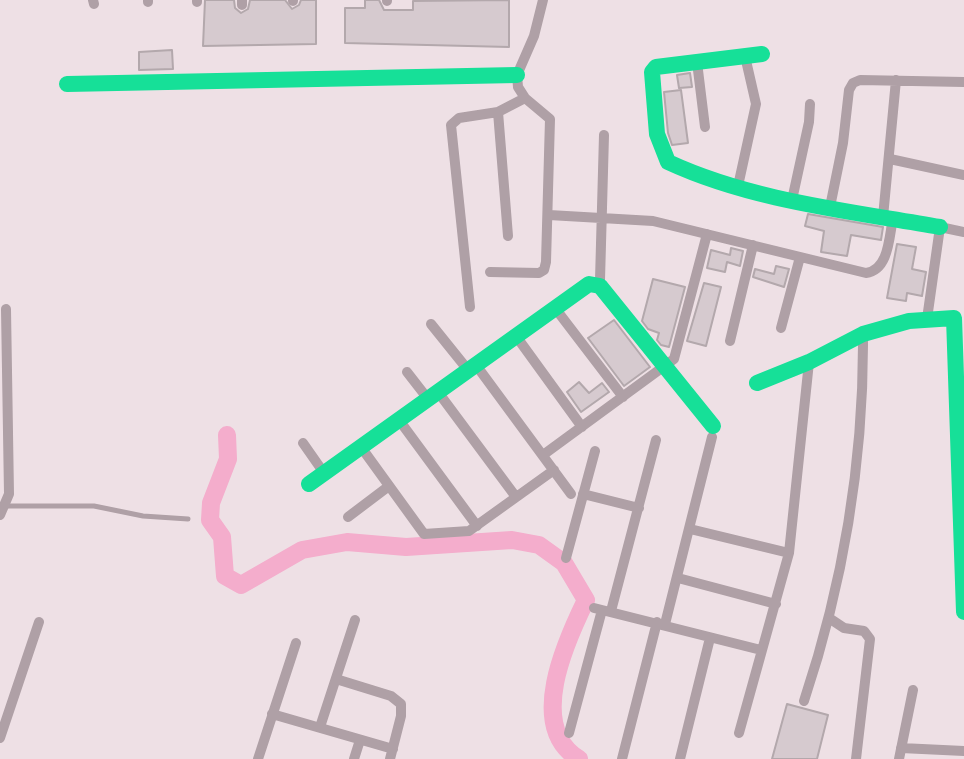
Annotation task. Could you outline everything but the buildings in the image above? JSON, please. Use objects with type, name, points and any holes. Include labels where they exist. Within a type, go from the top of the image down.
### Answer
[{"type":"street","points":[[490,272],[534,274],[544,270],[549,215],[550,119],[525,98],[518,87],[517,75],[534,36],[543,0]]},
{"type":"street","points":[[738,186],[754,115],[753,55],[656,67],[652,72],[661,150],[668,162],[678,168],[700,177],[792,200],[964,232]]},
{"type":"street","points":[[697,62],[705,127]]},
{"type":"street","points":[[67,83],[517,75]]},
{"type":"street","points":[[831,207],[843,143],[849,90],[853,83],[860,80],[964,82]]},
{"type":"street","points":[[549,215],[653,221],[873,272],[883,262],[896,80]]},
{"type":"street","points":[[470,307],[451,125],[459,118],[498,112],[525,98]]},
{"type":"street","points":[[792,200],[809,122],[810,104]]},
{"type":"street","points":[[498,112],[508,236]]},
{"type":"street","points":[[600,280],[604,135]]},
{"type":"street","points":[[890,159],[964,175]]},
{"type":"street","points":[[927,319],[940,227]]},
{"type":"street","points":[[542,455],[674,359],[707,234]]},
{"type":"street","points":[[730,341],[752,245]]},
{"type":"street","points":[[781,328],[800,257]]},
{"type":"street","points":[[309,484],[589,284],[600,286],[713,431],[678,578],[661,623],[622,759]]},
{"type":"street","points":[[555,308],[623,397]]},
{"type":"street","points":[[3,510],[9,494],[6,309]]},
{"type":"street","points":[[757,383],[809,362],[863,334],[927,319],[959,317],[964,612]]},
{"type":"street","points":[[431,324],[472,367],[571,494]]},
{"type":"street","points":[[804,701],[829,618],[850,502],[860,423],[863,334]]},
{"type":"street","points":[[516,336],[582,427]]},
{"type":"street","points":[[739,733],[789,553],[809,362]]},
{"type":"street","points":[[407,372],[433,395],[516,497]]},
{"type":"street","points":[[399,420],[477,526]]},
{"type":"street","points":[[569,733],[602,610],[639,508],[656,440]]},
{"type":"street","points":[[303,443],[324,473]]},
{"type":"street","points":[[361,447],[424,534],[469,531],[554,470]]},
{"type":"street","points":[[566,558],[595,452]]},
{"type":"street","points":[[348,517],[389,486]]},
{"type":"street","points":[[583,494],[639,508]]},
{"type":"street","points":[[690,529],[789,553]]},
{"type":"street","points":[[678,578],[776,604]]},
{"type":"street","points":[[602,610],[761,650]]},
{"type":"street","points":[[829,618],[844,628],[864,631],[870,639],[856,759]]},
{"type":"street","points":[[320,727],[355,620]]},
{"type":"street","points":[[0,738],[39,622]]},
{"type":"street","points":[[680,759],[710,638]]},
{"type":"street","points":[[258,759],[296,643]]},
{"type":"street","points":[[272,715],[360,740],[391,754],[401,704],[391,696],[336,679]]},
{"type":"street","points":[[913,690],[900,753],[964,751]]},
{"type":"street","points":[[354,759],[360,740]]},
{"type":"lane","points":[[3,510],[94,506],[144,516],[188,519]]},
{"type":"waterway","points":[[227,435],[228,459],[211,503],[210,520],[222,537],[225,576],[241,585],[302,550],[347,542],[406,547],[512,540],[539,545],[564,563],[586,600],[561,660],[553,705],[555,726],[563,745],[579,759]]},
{"type":"traffic: fast","points":[[762,54],[656,67],[652,72],[657,134],[668,162],[700,175],[767,195],[940,227]]},
{"type":"traffic: fast","points":[[67,84],[517,75]]},
{"type":"traffic: fast","points":[[309,484],[589,284],[600,286],[713,426]]},
{"type":"traffic: fast","points":[[757,383],[809,362],[863,334],[909,321],[954,318],[964,612]]}]
